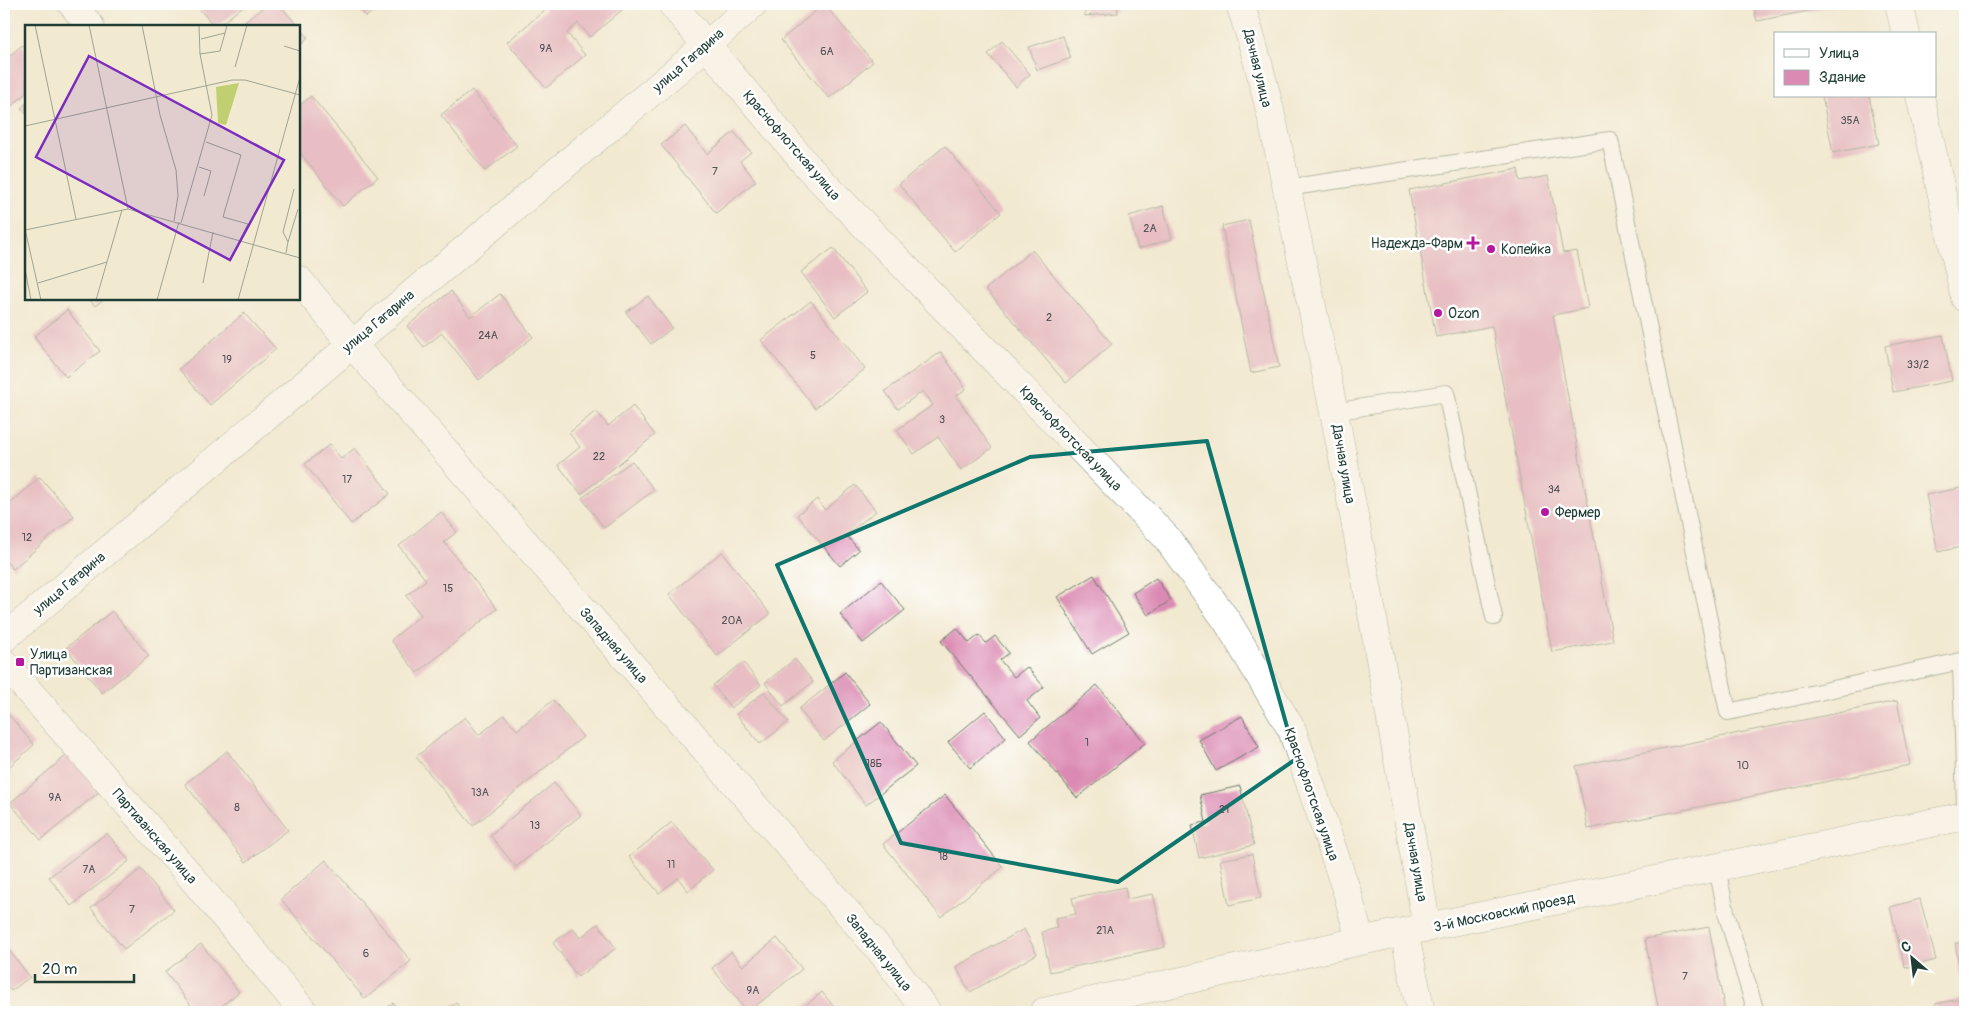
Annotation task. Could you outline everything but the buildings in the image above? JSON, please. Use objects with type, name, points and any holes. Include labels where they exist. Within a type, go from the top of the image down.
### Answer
[{"type":"street","points":[[72,4],[89,25]]},
{"type":"street","name":"Краснофлотская улица","points":[[672,4],[809,168],[1166,537],[1227,621],[1292,730],[1348,895],[1360,941]]},
{"type":"street","name":"улица Гагарина","points":[[4,638],[706,46],[753,4]]},
{"type":"street","name":"Дачная улица","points":[[1240,4],[1258,62],[1334,412],[1416,930],[1422,1012]]},
{"type":"street","points":[[1899,4],[1906,32]]},
{"type":"street","points":[[1920,98],[1965,298]]},
{"type":"street","name":"Западная улица","points":[[300,281],[352,344],[880,950],[927,1012]]},
{"type":"street","name":"Партизанская улица","points":[[4,663],[181,865],[304,1012]]},
{"type":"street","name":"3-й Московский проезд","points":[[1044,1012],[1360,941],[1965,816]]},
{"type":"lane","points":[[1286,188],[1610,140],[1728,712],[1961,661],[1965,810]]},
{"type":"lane","points":[[1334,412],[1446,393],[1494,617]]},
{"type":"lane","points":[[1717,868],[1727,916],[1756,1012]]},
{"type":"highlighted area","points":[[1207,441],[1296,759],[1118,882],[901,843],[777,565],[1030,457]]},
{"type":"place","name":"Надежда-Фарм","points":[[1473,243]]},
{"type":"place","name":"Копейка","points":[[1491,249]]},
{"type":"place","name":"Ozon","points":[[1438,313]]},
{"type":"place","name":"Фермер","points":[[1545,512]]},
{"type":"place","name":"Улица Партизанская","points":[[20,662]]}]
